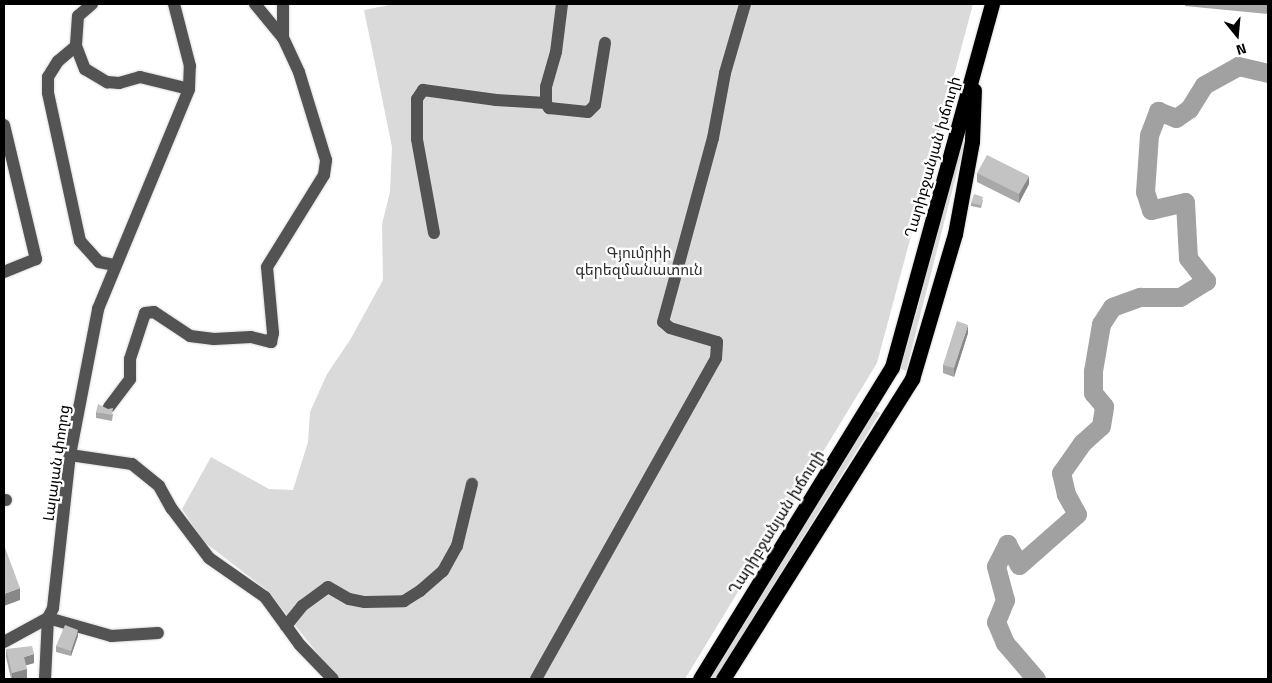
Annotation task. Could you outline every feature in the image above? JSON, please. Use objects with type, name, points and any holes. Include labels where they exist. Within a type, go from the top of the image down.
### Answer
[{"type":"highway","points":[[974,74],[992,4]]},
{"type":"highway","name":"Ղարիբջանյան խճուղի","points":[[700,679],[889,371],[974,74]]},
{"type":"highway","name":"Ղարիբջանյան խճուղի","points":[[723,679],[912,378],[955,234],[972,141],[974,74]]},
{"type":"highway","points":[[889,371],[912,378]]},
{"type":"street","points":[[92,4],[78,16],[76,46],[85,69],[107,82],[119,83],[140,77],[189,89]]},
{"type":"street","name":"Լալայան փողոց","points":[[46,679],[48,618],[58,587],[70,455],[98,308],[114,265],[189,89],[190,66],[174,4]]},
{"type":"street","points":[[109,407],[130,378],[130,359],[145,313],[154,312],[190,336],[214,339],[251,337],[270,342],[273,333],[267,267],[324,174],[326,160],[299,72],[283,38],[255,4]]},
{"type":"street","points":[[283,4],[283,38]]},
{"type":"street","points":[[562,4],[563,12],[546,87],[546,103],[549,108],[588,112],[596,105],[605,43]]},
{"type":"street","points":[[536,679],[716,358],[717,342],[670,328],[663,322],[713,138],[725,73],[745,4]]},
{"type":"street","points":[[76,46],[58,61],[48,77],[48,93],[80,241],[100,262],[114,265]]},
{"type":"street","points":[[434,233],[417,139],[417,99],[423,90],[496,100],[546,103]]},
{"type":"street","points":[[4,125],[36,260],[4,272]]},
{"type":"street","points":[[70,455],[132,464],[159,486],[172,510],[209,558],[265,597],[286,626],[333,679]]},
{"type":"street","points":[[286,626],[302,606],[328,587],[349,599],[365,602],[404,601],[420,591],[443,571],[457,546],[472,484]]},
{"type":"street","points":[[4,642],[48,618],[110,636],[158,633]]},
{"type":"green space","name":"Գյումրիի գերեզմանատուն","points":[[394,4],[973,4],[877,363],[685,679],[338,679],[268,591],[203,541],[182,509],[211,457],[269,489],[293,490],[308,442],[310,412],[327,374],[350,340],[383,280],[382,224],[390,192],[392,147],[364,10]]},
{"type":"green space","points":[[959,140],[965,141],[906,371],[899,368],[916,315]]},
{"type":"green space","points":[[874,410],[880,413],[715,679],[706,679]]},
{"type":"building","points":[[987,155],[1029,176],[1019,194],[977,173]]},
{"type":"building","points":[[974,194],[983,197],[981,205],[971,203]]},
{"type":"building","points":[[957,321],[968,325],[954,368],[943,365]]},
{"type":"building","points":[[98,404],[108,409],[113,408],[112,415],[96,412]]},
{"type":"building","points":[[4,545],[20,588],[4,594]]},
{"type":"building","points":[[65,625],[78,630],[71,651],[56,646]]},
{"type":"building","points":[[32,646],[34,654],[24,657],[27,669],[12,673],[6,649]]},
{"type":"waterway","points":[[1036,679],[1005,643],[996,622],[1005,600],[996,566],[1007,544],[1019,565],[1077,514],[1066,494],[1061,473],[1082,443],[1101,426],[1104,406],[1093,393],[1093,371],[1101,324],[1112,307],[1140,297],[1180,297],[1206,281],[1188,258],[1185,202],[1151,210],[1145,192],[1149,135],[1158,111],[1176,118],[1189,109],[1204,85],[1238,66],[1268,73]]}]
